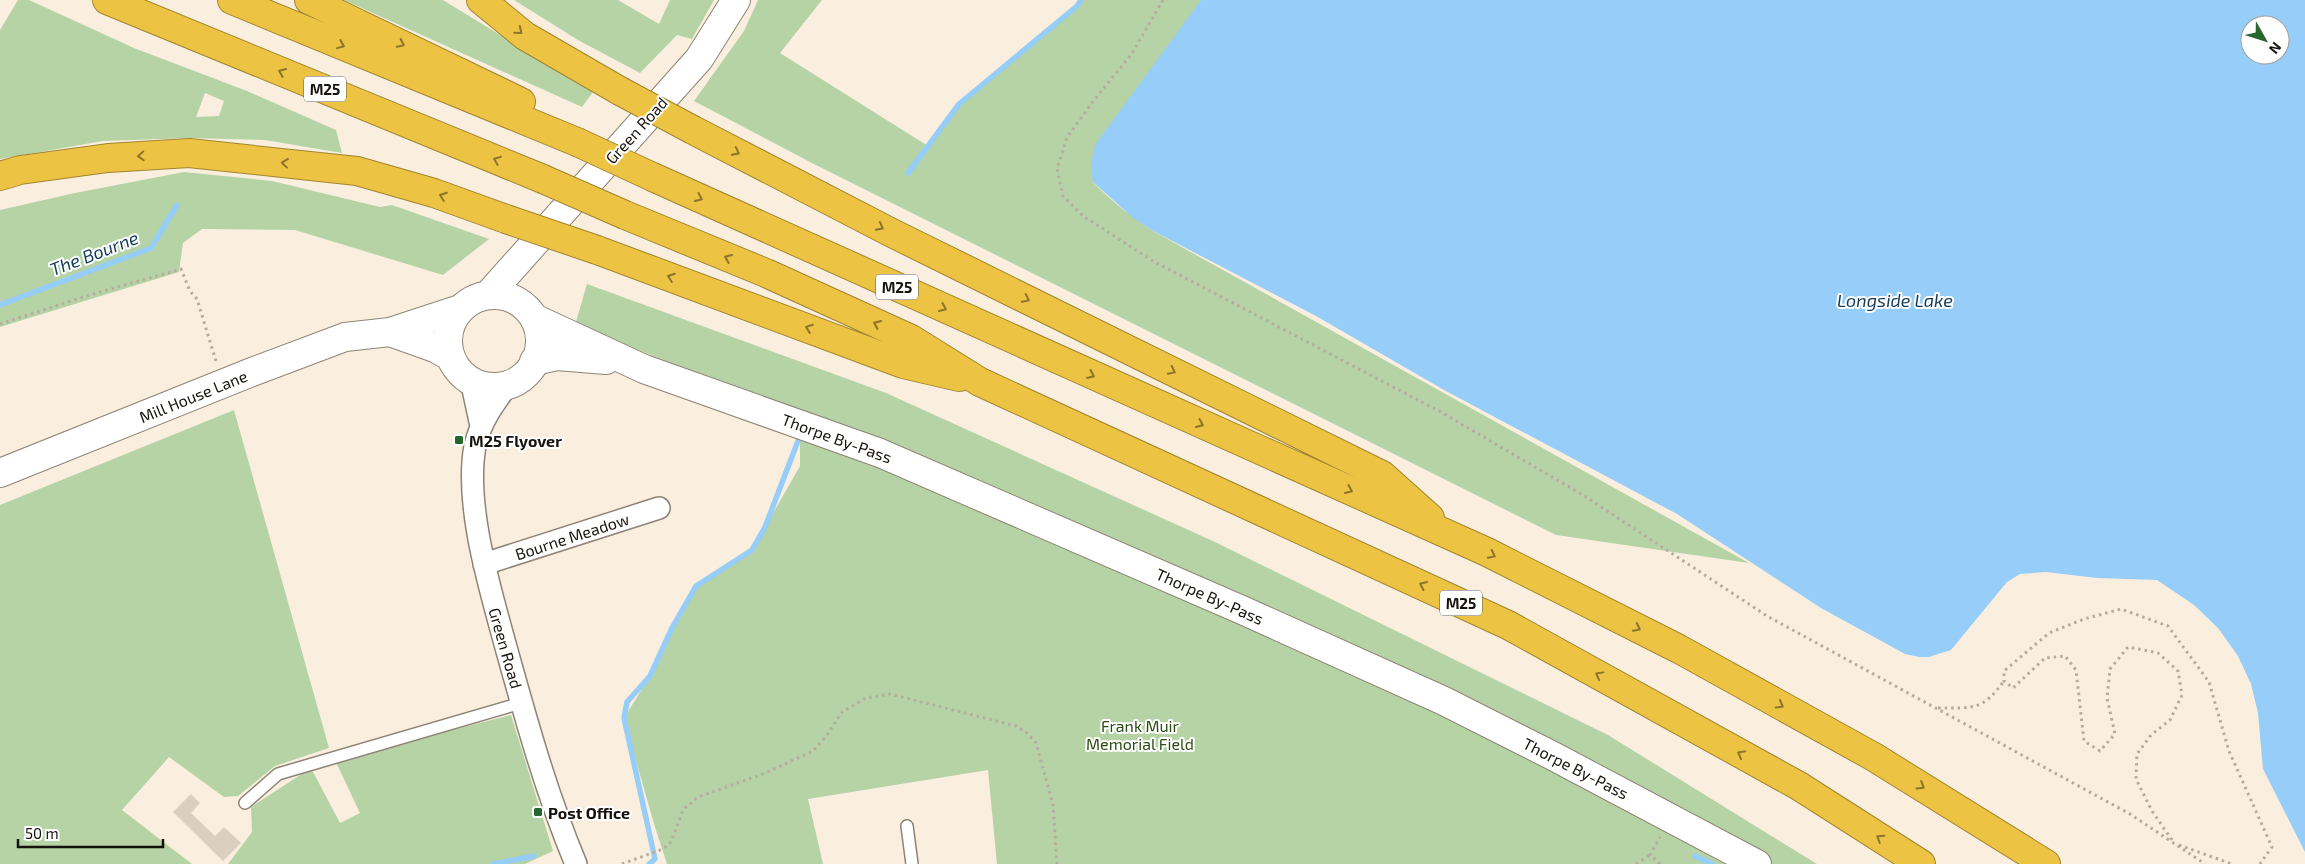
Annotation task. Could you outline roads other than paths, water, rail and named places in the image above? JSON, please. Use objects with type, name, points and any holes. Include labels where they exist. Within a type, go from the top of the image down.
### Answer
[{"type":"highway","name":"M25","points":[[107,0],[766,273],[911,339],[980,382],[1508,625],[1798,786],[1921,864]]},
{"type":"highway","name":"M25","points":[[232,0],[577,142],[1447,535],[1679,649],[1874,757],[2046,864]]},
{"type":"highway","points":[[310,0],[518,100],[577,142]]},
{"type":"highway","points":[[481,0],[525,36],[693,130],[892,233],[1382,475],[1447,535]]},
{"type":"highway","points":[[0,176],[20,170],[108,158],[190,153],[357,170],[434,193],[598,250],[904,364],[980,382]]},
{"type":"main road","name":"Green Road","points":[[488,295],[699,59],[736,0]]},
{"type":"main road","points":[[526,254],[528,311],[539,335],[538,353],[530,369],[516,381],[499,387],[481,385],[465,377],[453,364],[448,346],[449,328],[460,310],[471,300],[488,295],[506,296],[528,311]]},
{"type":"main road","name":"Mill House Lane","points":[[0,473],[223,383],[344,337],[390,332],[460,310]]},
{"type":"main road","name":"Thorpe By-Pass","points":[[528,311],[644,369]]},
{"type":"main road","name":"Mill House Lane","points":[[390,332],[436,348],[451,357]]},
{"type":"main road","name":"Thorpe By-Pass","points":[[534,361],[557,356],[595,358],[644,369],[880,453],[1242,610],[1444,701],[1671,818],[1743,861]]},
{"type":"street","name":"Green Road","points":[[471,380],[481,426]]},
{"type":"street","name":"Green Road","points":[[510,383],[481,426],[475,448],[474,482],[477,526],[484,564],[521,703],[559,821],[576,864]]},
{"type":"street","name":"Bourne Meadow","points":[[484,564],[659,508]]},
{"type":"lane","points":[[245,803],[278,774],[521,703]]},
{"type":"lane","points":[[907,826],[912,864]]},
{"type":"water","name":"Longside Lake","points":[[1201,0],[2305,0],[2305,852],[2263,769],[2258,713],[2251,684],[2238,656],[2218,628],[2194,605],[2157,580],[2097,578],[2046,572],[2020,574],[2007,582],[1951,650],[1929,657],[1905,654],[1821,608],[1677,514],[1444,390],[1316,316],[1153,231],[1132,217],[1093,182],[1091,164],[1095,145]]},
{"type":"waterway","points":[[908,173],[959,104],[1077,6],[1081,0]]},
{"type":"waterway","name":"The Bourne","points":[[0,305],[151,248],[177,205]]},
{"type":"waterway","points":[[649,864],[655,859],[624,718],[627,702],[650,676],[672,628],[696,586],[752,550],[765,527],[798,441]]},
{"type":"waterway","points":[[493,864],[534,856]]},
{"type":"waterway","points":[[1695,856],[1712,864]]},
{"type":"place","name":"M25 Flyover","points":[[459,440]]},
{"type":"place","name":"Post Office","points":[[538,812]]},
{"type":"park label","name":"Frank Muir Memorial Field","points":[[1140,734]]}]
